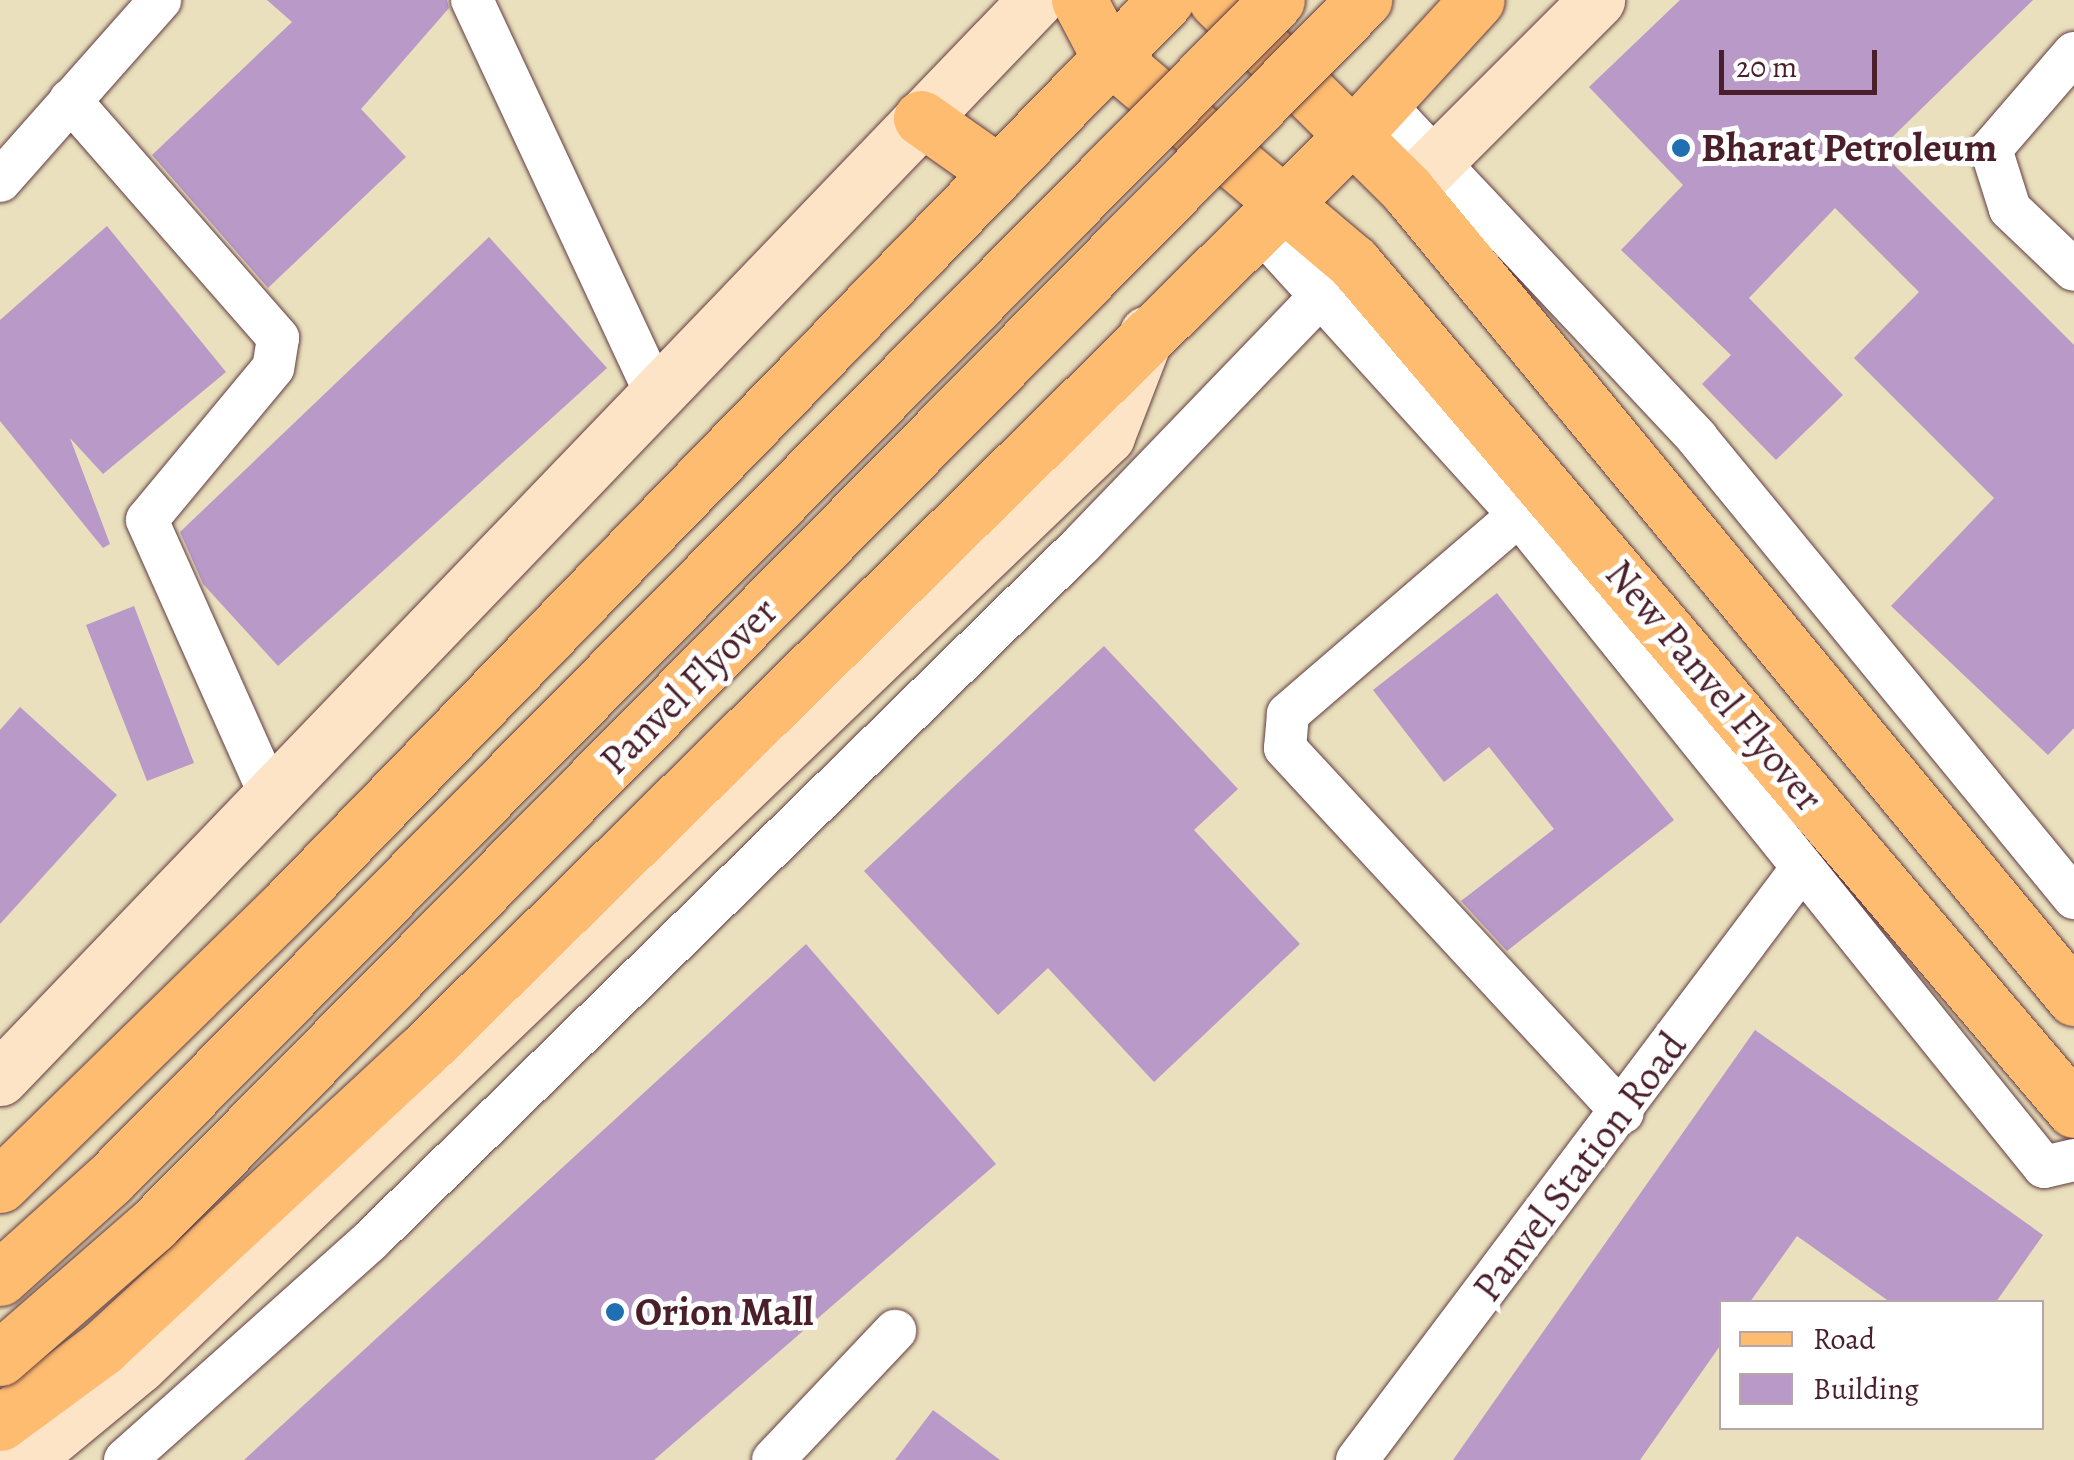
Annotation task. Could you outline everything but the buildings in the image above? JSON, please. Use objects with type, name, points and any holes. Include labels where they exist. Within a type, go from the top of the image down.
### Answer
[{"type":"main road","points":[[1078,0],[1108,55]]},
{"type":"main road","points":[[0,1185],[286,906],[999,173],[1108,55],[1166,0]]},
{"type":"main road","name":"New Panvel Flyover","points":[[1216,0],[1369,118],[1421,175],[2074,998]]},
{"type":"main road","name":"Panvel Flyover","points":[[0,1278],[110,1180],[1277,0]]},
{"type":"main road","name":"Panvel Flyover","points":[[0,1358],[181,1197],[1364,0]]},
{"type":"main road","points":[[0,1423],[102,1348],[421,1053],[1148,331],[1369,118],[1477,0]]},
{"type":"main road","name":"New Panvel Flyover","points":[[1108,55],[1338,276],[2074,1110]]},
{"type":"main road","points":[[921,118],[999,173]]},
{"type":"street","points":[[0,181],[160,0]]},
{"type":"street","points":[[472,0],[656,395]]},
{"type":"street","points":[[0,1078],[273,802],[656,395],[1036,0]]},
{"type":"street","points":[[1598,0],[1421,175],[1696,438],[2074,898]]},
{"type":"street","points":[[2074,53],[1991,150],[2010,209],[2074,270]]},
{"type":"street","points":[[70,100],[278,338],[273,368],[147,520],[273,802]]},
{"type":"street","points":[[125,1460],[413,1199],[1082,544],[1338,276],[1519,515],[1800,872],[2044,1166],[2074,1160]]},
{"type":"street","points":[[24,1460],[139,1365],[1107,436],[1148,331]]},
{"type":"street","points":[[1519,515],[1288,714],[1285,748],[1624,1113]]},
{"type":"street","name":"Panvel Station Road","points":[[1357,1460],[1624,1113],[1800,872]]},
{"type":"street","points":[[772,1460],[895,1331]]},
{"type":"place","name":"Bharat Petroleum","points":[[1681,148]]},
{"type":"place","name":"Orion Mall","points":[[615,1312]]}]
